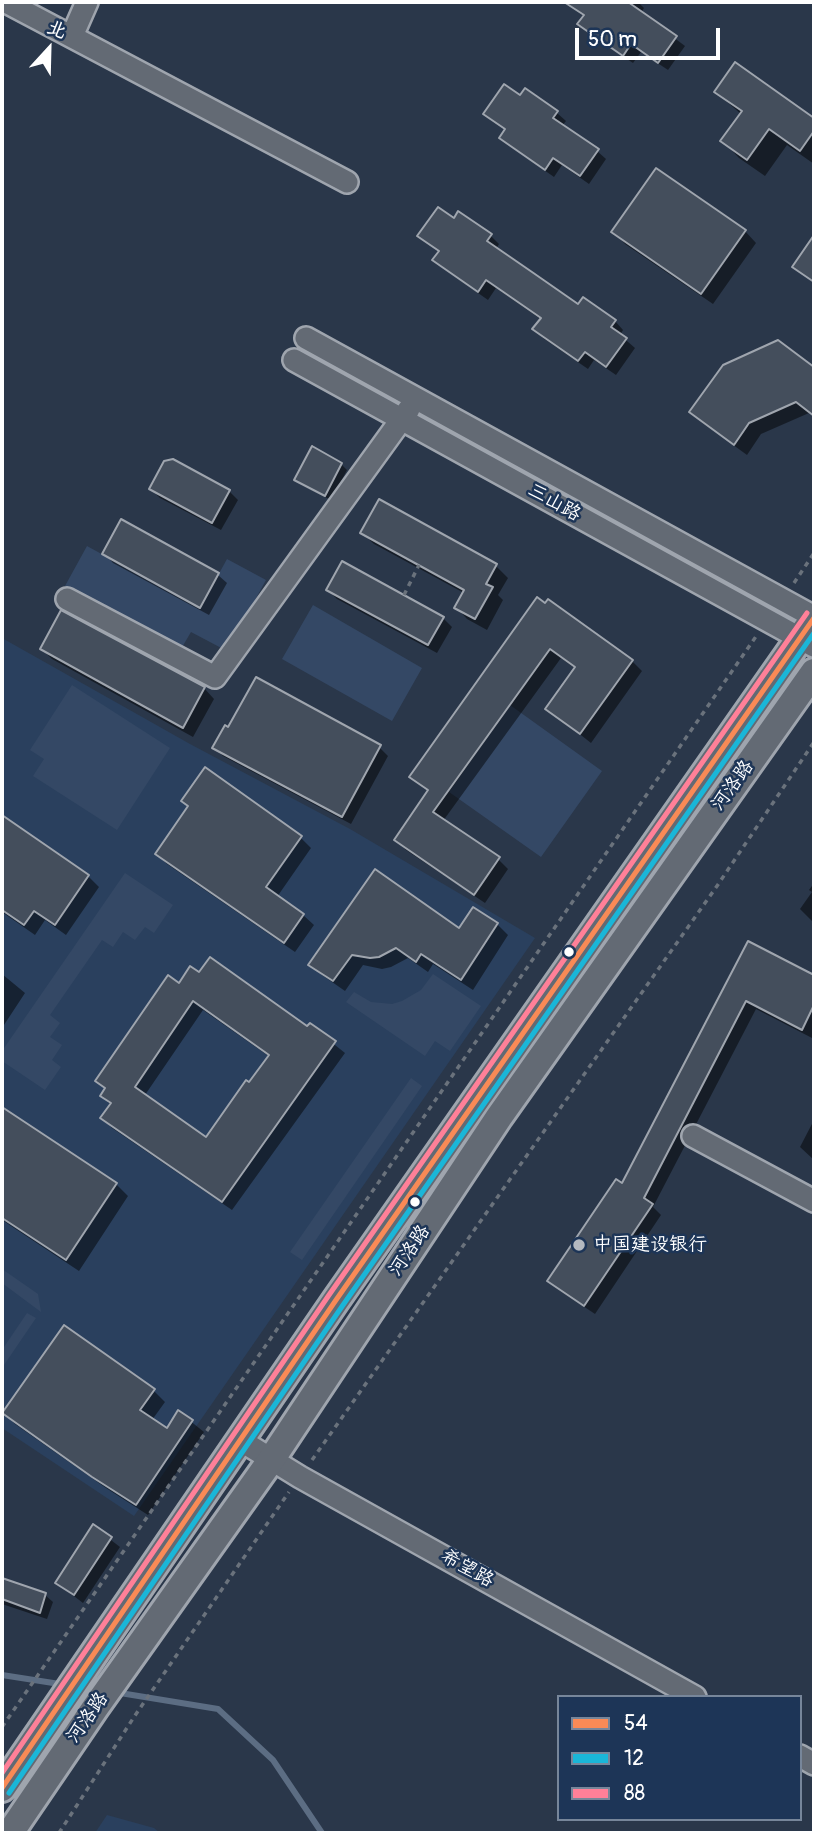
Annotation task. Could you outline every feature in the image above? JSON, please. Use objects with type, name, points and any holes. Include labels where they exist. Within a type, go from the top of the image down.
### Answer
[{"type":"main road","name":"河洛路","points":[[2,1788],[240,1440],[811,630]]},
{"type":"main road","name":"河洛路","points":[[10,1833],[271,1460],[499,1117],[814,672]]},
{"type":"street","points":[[6,2],[347,182]]},
{"type":"street","points":[[72,36],[87,2]]},
{"type":"street","name":"三山路","points":[[306,338],[782,599],[811,630]]},
{"type":"street","name":"三山路","points":[[294,360],[768,620],[811,630]]},
{"type":"street","points":[[67,598],[215,677],[416,399]]},
{"type":"street","points":[[693,1136],[814,1201]]},
{"type":"street","name":"希望路","points":[[240,1440],[300,1477],[691,1695]]},
{"type":"path","points":[[782,599],[814,553]]},
{"type":"path","points":[[404,595],[419,565]]},
{"type":"path","points":[[2,1727],[768,620]]},
{"type":"path","points":[[59,1833],[134,1717],[300,1477],[717,886],[814,742]]},
{"type":"shaded area","points":[[87,546],[200,608],[227,559],[266,580],[227,651],[191,632],[181,649],[65,586]]},
{"type":"shaded area","points":[[313,605],[422,668],[392,721],[282,659]]},
{"type":"shaded area","points":[[2,638],[190,744],[350,829],[535,938],[134,1516],[2,1428]]},
{"type":"shaded area","points":[[72,685],[170,748],[117,830],[33,776],[44,759],[30,750]]},
{"type":"shaded area","points":[[510,705],[602,771],[541,857],[449,792]]},
{"type":"shaded area","points":[[125,873],[173,905],[154,933],[145,927],[135,940],[123,932],[113,947],[102,940],[50,1015],[60,1023],[50,1037],[62,1045],[52,1060],[61,1067],[45,1090],[2,1061],[2,1051]]},
{"type":"shaded area","points":[[433,974],[481,1006],[450,1051],[435,1041],[425,1056],[346,1002],[354,992],[371,1002],[392,1004],[402,1001],[421,990]]},
{"type":"shaded area","points":[[411,1078],[422,1086],[302,1260],[290,1252]]},
{"type":"shaded area","points":[[2,1269],[38,1294],[41,1312],[2,1283]]},
{"type":"shaded area","points":[[27,1313],[36,1318],[2,1368],[2,1350]]},
{"type":"shaded area","points":[[107,1815],[154,1828],[160,1833],[95,1833]]},
{"type":"building","points":[[564,2],[628,2],[677,36],[658,63],[631,44],[623,56],[577,24],[584,15]]},
{"type":"building","points":[[735,62],[814,118],[814,131],[800,151],[769,129],[747,160],[720,141],[742,111],[714,92]]},
{"type":"building","points":[[504,84],[520,95],[525,88],[558,111],[553,118],[599,149],[580,176],[553,158],[545,170],[499,138],[505,129],[483,114]]},
{"type":"building","points":[[656,168],[746,230],[701,294],[611,232]]},
{"type":"building","points":[[438,207],[454,218],[458,211],[492,234],[487,241],[578,304],[583,297],[616,320],[611,327],[627,338],[606,367],[585,352],[578,361],[532,329],[541,318],[486,280],[478,292],[432,260],[439,251],[417,236]]},
{"type":"building","points":[[814,235],[814,282],[792,267]]},
{"type":"building","points":[[778,340],[814,367],[814,416],[796,402],[749,423],[734,445],[689,412],[723,365]]},
{"type":"building","points":[[312,446],[342,463],[325,496],[294,480]]},
{"type":"building","points":[[173,459],[230,490],[212,523],[149,489],[164,461]]},
{"type":"building","points":[[379,499],[497,564],[486,584],[493,587],[475,619],[454,608],[464,590],[360,533]]},
{"type":"building","points":[[121,519],[219,573],[200,608],[102,554]]},
{"type":"building","points":[[342,561],[444,617],[428,645],[326,590]]},
{"type":"building","points":[[537,597],[545,603],[548,599],[633,660],[580,734],[545,709],[575,667],[550,649],[433,812],[500,857],[474,895],[394,840],[428,790],[409,777]]},
{"type":"building","points":[[61,610],[205,687],[183,728],[40,649]]},
{"type":"building","points":[[256,677],[381,745],[342,817],[212,748],[225,725],[228,727]]},
{"type":"building","points":[[205,767],[302,836],[266,887],[304,914],[284,943],[155,854],[188,806],[181,801]]},
{"type":"building","points":[[2,815],[89,875],[55,925],[34,911],[24,925],[2,910]]},
{"type":"building","points":[[375,869],[459,928],[473,907],[498,923],[461,980],[421,954],[416,962],[396,948],[379,957],[352,955],[333,981],[308,965]]},
{"type":"building","points":[[748,941],[814,975],[814,1005],[802,1030],[746,1001],[644,1198],[653,1204],[584,1306],[547,1281],[616,1179],[622,1183]]},
{"type":"building","points":[[210,957],[307,1026],[310,1023],[336,1041],[222,1202],[100,1118],[111,1103],[100,1096],[105,1088],[95,1081],[168,975],[179,983],[190,966],[199,972]],"holes":[[[193,1001],[269,1055],[249,1082],[246,1080],[206,1137],[135,1087]]]},
{"type":"building","points":[[2,1107],[117,1183],[66,1260],[2,1218]]},
{"type":"building","points":[[64,1325],[155,1389],[140,1410],[167,1428],[178,1410],[193,1420],[136,1505],[2,1413]]},
{"type":"building","points":[[93,1524],[112,1537],[74,1595],[55,1583]]},
{"type":"building","points":[[2,1578],[46,1593],[40,1613],[2,1599]]},
{"type":"waterway","points":[[2,1675],[66,1685]]},
{"type":"waterway","points":[[114,1692],[218,1709],[273,1760],[322,1833]]},
{"type":"transit line","name":"88","points":[[2,1773],[329,1295],[807,613]]},
{"type":"transit line","name":"54","points":[[2,1788],[336,1300],[814,618]]},
{"type":"transit line","name":"12","points":[[9,1793],[343,1305],[814,633]]},
{"type":"place","name":"中国建设银行","points":[[579,1245]]}]
